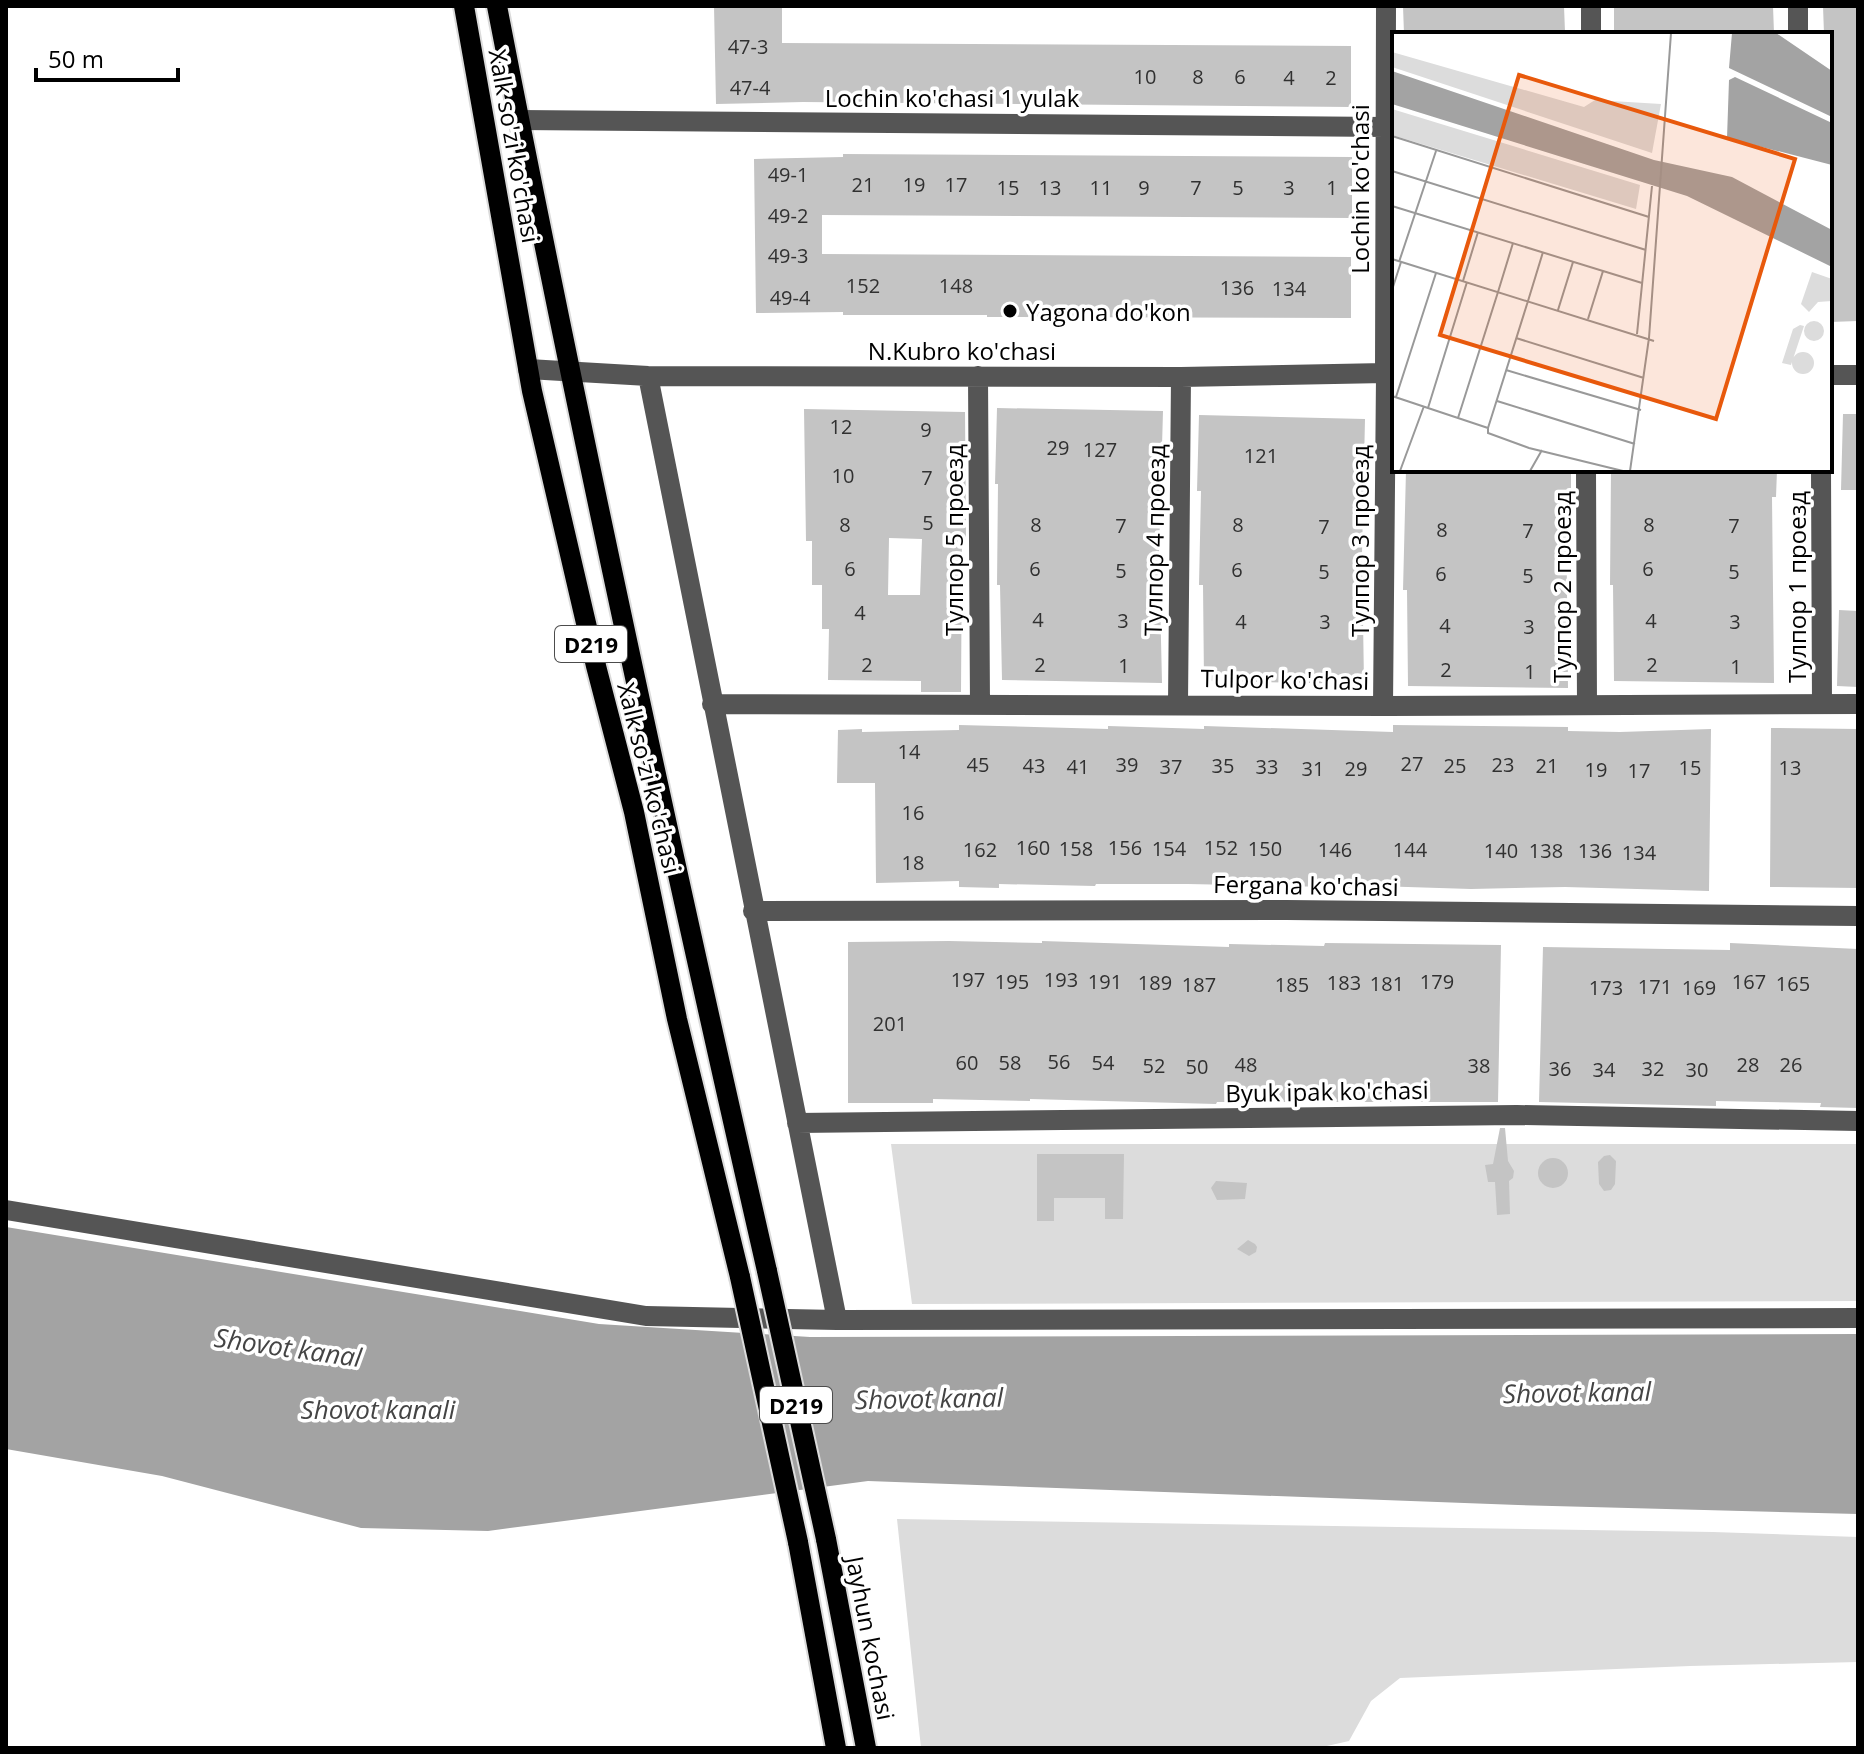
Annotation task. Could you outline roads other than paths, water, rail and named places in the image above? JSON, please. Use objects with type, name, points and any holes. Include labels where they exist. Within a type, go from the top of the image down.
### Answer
[{"type":"main road","name":"Xalk so'zi ko'chasi","points":[[464,6],[528,369],[596,666],[634,812],[677,1019],[740,1277],[798,1542],[836,1748]]},
{"type":"main road","name":"Xalk so'zi ko'chasi","points":[[497,6],[569,372],[826,1539]]},
{"type":"main road","name":"Jayhun kochasi","points":[[826,1539],[866,1748]]},
{"type":"street","name":"Lochin ko'chasi","points":[[1386,6],[1388,375]]},
{"type":"street","points":[[1591,6],[1591,32]]},
{"type":"street","points":[[1798,6],[1798,32]]},
{"type":"street","name":"Lochin ko'chasi 1 yulak","points":[[519,120],[1385,127]]},
{"type":"street","name":"N.Kubro ko'chasi","points":[[528,369],[648,376],[1388,375]]},
{"type":"street","name":"Тулпор 3 проезд","points":[[1383,706],[1388,375]]},
{"type":"street","points":[[1832,375],[1858,375]]},
{"type":"street","points":[[648,376],[837,1320]]},
{"type":"street","name":"Тулпор 5 проезд","points":[[978,376],[980,704]]},
{"type":"street","name":"Тулпор 4 проезд","points":[[1178,704],[1181,377]]},
{"type":"street","name":"Тулпор 2 проезд","points":[[1586,472],[1587,704]]},
{"type":"street","name":"Тулпор 1 проезд","points":[[1821,472],[1822,704]]},
{"type":"street","name":"Tulpor ko'chasi","points":[[712,704],[1858,704]]},
{"type":"street","name":"Fergana ko'chasi","points":[[753,911],[1287,910],[1858,916]]},
{"type":"street","name":"Byuk ipak ko'chasi","points":[[797,1123],[1517,1115],[1858,1121]]},
{"type":"street","points":[[6,1210],[646,1316],[837,1320],[1858,1318]]},
{"type":"water","name":"Shovot kanali","points":[[6,1227],[599,1324],[810,1337],[1858,1334],[1858,1514],[868,1481],[488,1531],[361,1528],[162,1476],[6,1449]]},
{"type":"place","name":"Yagona do'kon","points":[[1010,311]]},
{"type":"water label","name":"Shovot kanal","points":[[288,1347]]},
{"type":"water label","name":"Shovot kanal","points":[[1577,1392]]},
{"type":"water label","name":"Shovot kanal","points":[[929,1398]]}]
